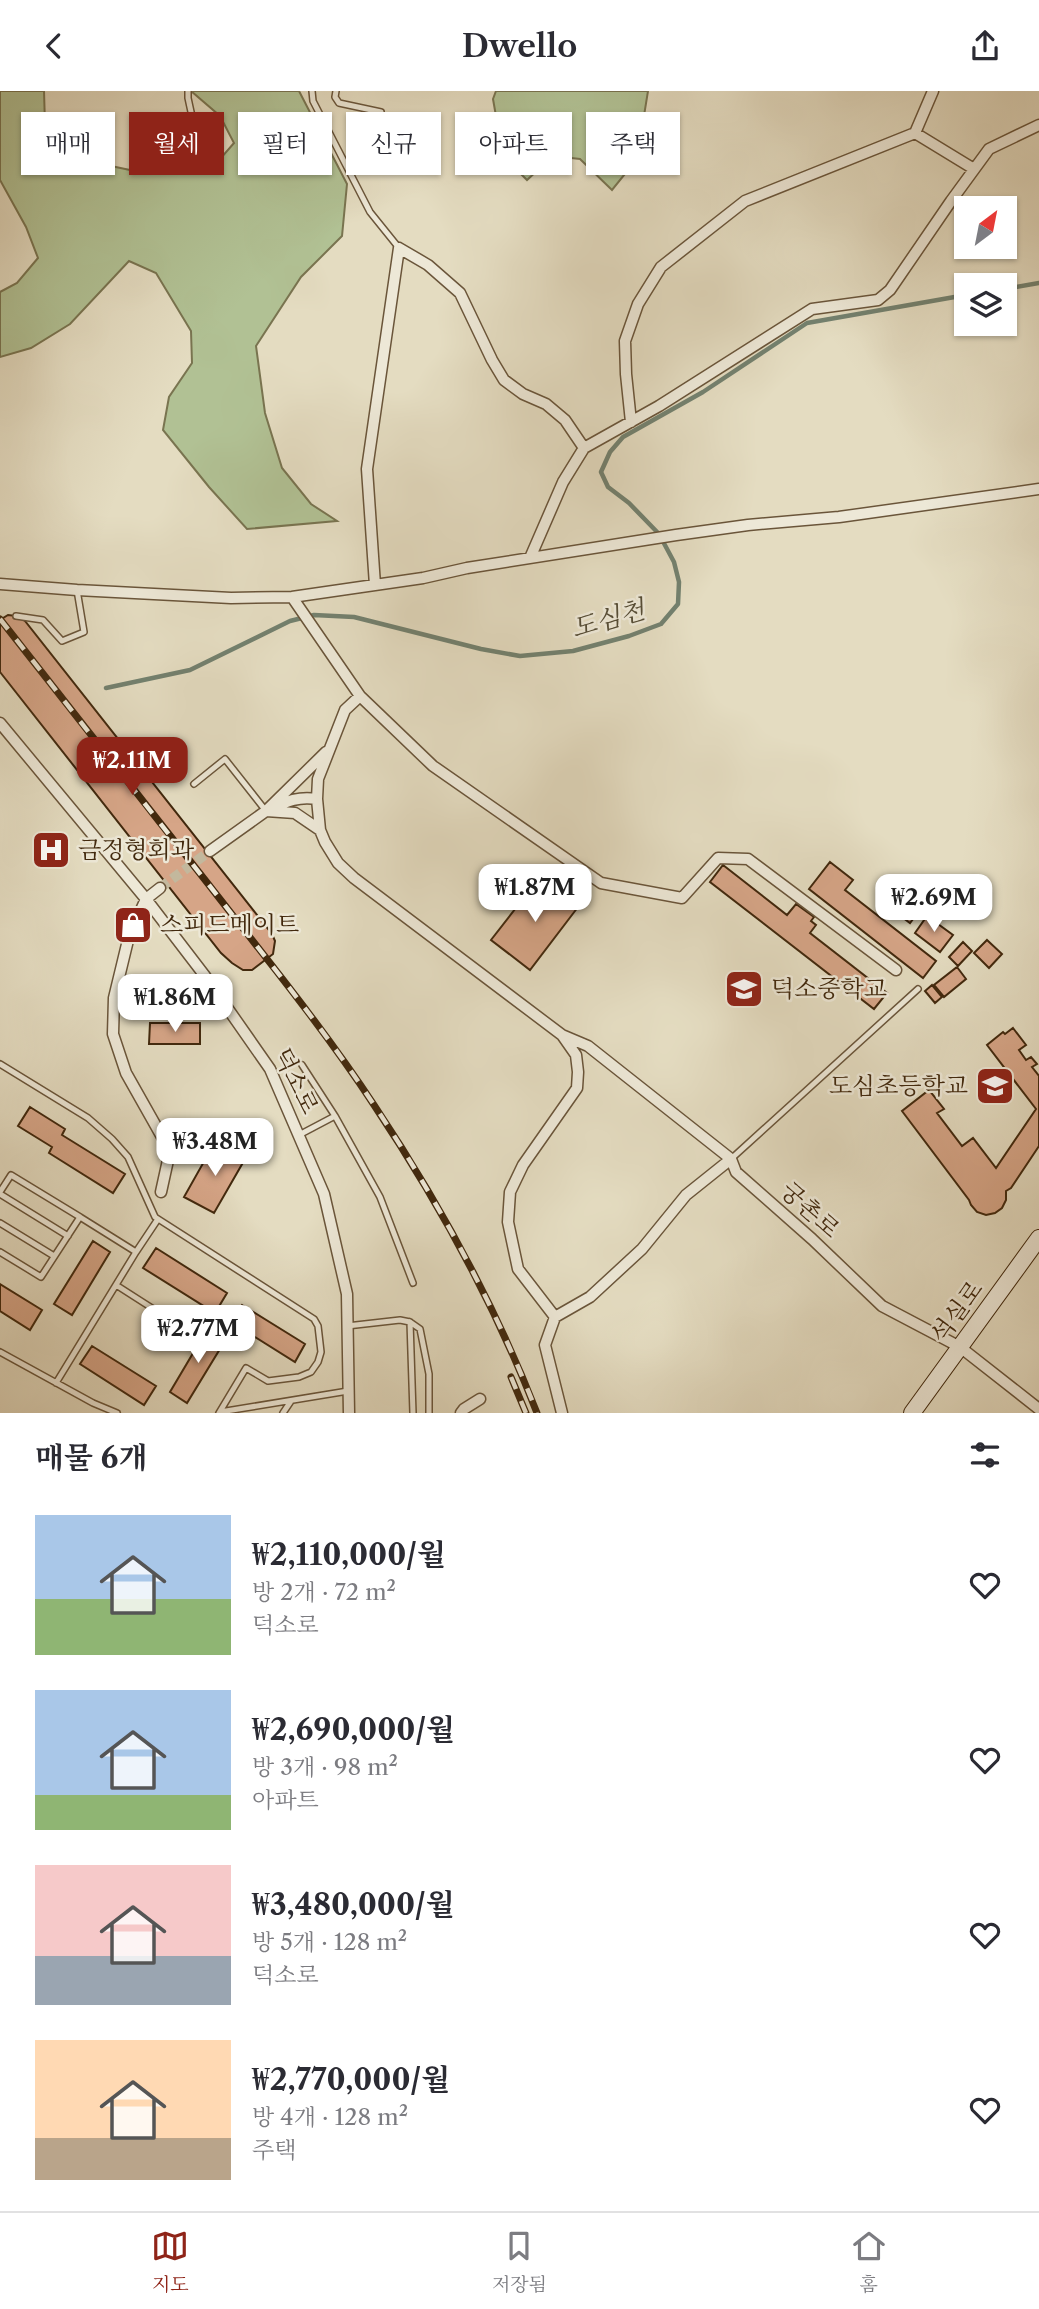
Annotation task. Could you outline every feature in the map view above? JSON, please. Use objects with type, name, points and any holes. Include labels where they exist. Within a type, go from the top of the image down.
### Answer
[{"type":"street","points":[[631,422],[625,341],[638,304],[661,267],[745,201],[915,133],[933,91]]},
{"type":"street","points":[[530,558],[563,482],[584,449],[812,309],[878,300],[890,291],[989,149],[1039,125]]},
{"type":"street","points":[[915,133],[974,169]]},
{"type":"street","points":[[375,585],[367,469],[399,249],[428,265],[460,293],[504,380],[523,394],[546,404],[565,420],[584,449]]},
{"type":"street","points":[[0,584],[231,598],[292,597],[676,535],[839,517],[1039,489]]},
{"type":"street","points":[[292,597],[360,696],[433,766],[601,883],[682,898],[718,858],[748,859],[896,970]]},
{"type":"street","points":[[320,830],[318,779],[345,710],[360,696]]},
{"type":"street","name":"덕소로","points":[[0,723],[146,899],[271,1069],[324,1194],[347,1294],[349,1413]]},
{"type":"street","points":[[210,851],[266,811],[328,750]]},
{"type":"street","points":[[266,811],[290,800],[307,797],[317,799]]},
{"type":"street","points":[[266,811],[295,813],[320,830]]},
{"type":"street","name":"궁촌로","points":[[320,830],[338,863],[354,878],[562,1035],[588,1046],[731,1159],[736,1172],[813,1239],[882,1306],[960,1347],[1039,1409]]},
{"type":"street","points":[[160,888],[146,899],[129,936],[114,998],[113,1034],[126,1073],[170,1151],[162,1192]]},
{"type":"street","points":[[555,1317],[518,1269],[508,1221],[510,1192],[523,1165],[577,1088],[576,1055],[562,1035]]},
{"type":"street","points":[[562,1413],[545,1345],[555,1317],[590,1297],[642,1249],[686,1195],[731,1159]]},
{"type":"street","name":"석실로","points":[[912,1413],[1039,1238]]},
{"type":"street","points":[[461,1413],[480,1399]]},
{"type":"lane","points":[[188,91],[191,112]]},
{"type":"lane","points":[[312,91],[313,101],[370,212],[399,249]]},
{"type":"lane","points":[[336,91],[335,97],[339,103],[381,112]]},
{"type":"lane","points":[[16,616],[43,620],[62,641],[84,632],[77,590]]},
{"type":"lane","points":[[194,784],[225,759],[266,811]]},
{"type":"lane","points":[[731,1159],[918,989]]},
{"type":"lane","points":[[0,1064],[88,1118],[111,1139],[128,1157],[155,1217],[314,1319],[318,1326],[321,1352],[311,1372],[299,1377],[268,1381],[246,1368],[218,1413]]},
{"type":"lane","points":[[302,1065],[335,1116],[380,1197],[414,1283]]},
{"type":"lane","points":[[299,1135],[335,1116]]},
{"type":"lane","points":[[68,1236],[0,1193],[11,1175],[136,1252]]},
{"type":"lane","points":[[0,1252],[41,1277],[80,1217]]},
{"type":"lane","points":[[57,1383],[158,1219]]},
{"type":"lane","points":[[0,1223],[54,1256]]},
{"type":"lane","points":[[116,1285],[180,1326],[168,1345]]},
{"type":"lane","points":[[347,1326],[400,1320],[410,1322],[420,1329],[429,1374],[429,1413]]},
{"type":"lane","points":[[410,1322],[413,1413]]},
{"type":"lane","points":[[0,1352],[117,1413]]},
{"type":"lane","points":[[218,1413],[348,1391]]},
{"type":"lane","points":[[283,1413],[291,1401]]},
{"type":"green space","points":[[0,91],[44,91],[45,112],[21,112],[21,175],[115,175],[115,167],[129,170],[129,175],[224,175],[224,155],[234,143],[224,124],[224,112],[215,112],[191,91],[299,91],[310,112],[238,112],[238,175],[332,175],[332,155],[347,184],[342,236],[301,277],[256,346],[265,413],[282,468],[311,504],[337,521],[247,529],[163,430],[169,397],[192,363],[191,331],[156,273],[129,261],[70,324],[31,348],[0,357],[0,292],[17,283],[38,258],[26,227],[0,180]]},
{"type":"green space","points":[[496,91],[648,91],[645,112],[586,112],[586,165],[580,159],[572,158],[572,112],[495,112],[493,99]]},
{"type":"green space","points":[[597,175],[624,175],[612,190]]},
{"type":"building","points":[[8,615],[25,621],[272,934],[275,941],[273,954],[252,970],[243,970],[221,953],[0,672],[0,620]]},
{"type":"building","points":[[830,862],[853,880],[845,890],[936,961],[923,978],[809,889]]},
{"type":"building","points":[[723,865],[787,915],[796,904],[814,917],[811,921],[816,925],[810,933],[887,993],[874,1009],[710,882]]},
{"type":"building","points":[[540,877],[578,907],[530,970],[491,940]]},
{"type":"building","points":[[899,896],[919,911],[910,923],[890,908]]},
{"type":"building","points":[[927,916],[953,935],[940,952],[915,933]]},
{"type":"building","points":[[987,940],[1002,954],[989,968],[974,953]]},
{"type":"building","points":[[963,942],[972,951],[958,966],[949,957]]},
{"type":"building","points":[[957,967],[966,979],[944,997],[934,985]]},
{"type":"building","points":[[932,985],[942,997],[935,1003],[925,991]]},
{"type":"building","points":[[150,1023],[200,1023],[200,1044],[149,1044]]},
{"type":"building","points":[[1013,1028],[1026,1045],[1019,1050],[1026,1060],[1031,1057],[1037,1064],[1032,1067],[1039,1076],[1039,1146],[1011,1188],[1006,1191],[1002,1208],[986,1215],[977,1212],[971,1205],[902,1111],[929,1090],[944,1109],[937,1113],[962,1146],[973,1138],[996,1168],[1036,1109],[987,1045],[1003,1032],[1005,1034]]},
{"type":"building","points":[[30,1107],[65,1129],[62,1135],[125,1174],[113,1193],[49,1153],[52,1147],[18,1126]]},
{"type":"building","points":[[215,1142],[245,1159],[214,1213],[184,1197]]},
{"type":"building","points":[[93,1241],[110,1252],[72,1315],[54,1304]]},
{"type":"building","points":[[156,1248],[227,1293],[215,1313],[143,1268]]},
{"type":"building","points":[[0,1284],[42,1310],[30,1330],[0,1311]]},
{"type":"building","points":[[242,1305],[305,1344],[295,1362],[231,1322]]},
{"type":"building","points":[[208,1328],[226,1339],[187,1403],[170,1392]]},
{"type":"building","points":[[92,1346],[156,1386],[144,1405],[80,1364]]},
{"type":"waterway","name":"도심천","points":[[1017,287],[1039,283]]},
{"type":"waterway","name":"도심천","points":[[106,688],[190,670],[290,621],[314,615],[354,617],[481,649],[520,656],[573,651],[661,624],[678,604],[679,582],[674,562],[659,534],[629,503],[608,487],[601,472],[610,452],[623,437],[703,392],[807,323],[954,297]]},
{"type":"tunnel","points":[[160,888],[210,851]]},
{"type":"railway","points":[[0,619],[273,966],[355,1077],[443,1216],[484,1293],[537,1413]]},
{"type":"railway","points":[[511,1377],[526,1413]]},
{"type":"place","name":"금정형회과","points":[[51,850]]},
{"type":"place","name":"스피드메이트","points":[[133,925]]},
{"type":"place","name":"덕소중학교","points":[[744,989]]},
{"type":"place","name":"도심초등학교","points":[[995,1086]]}]
